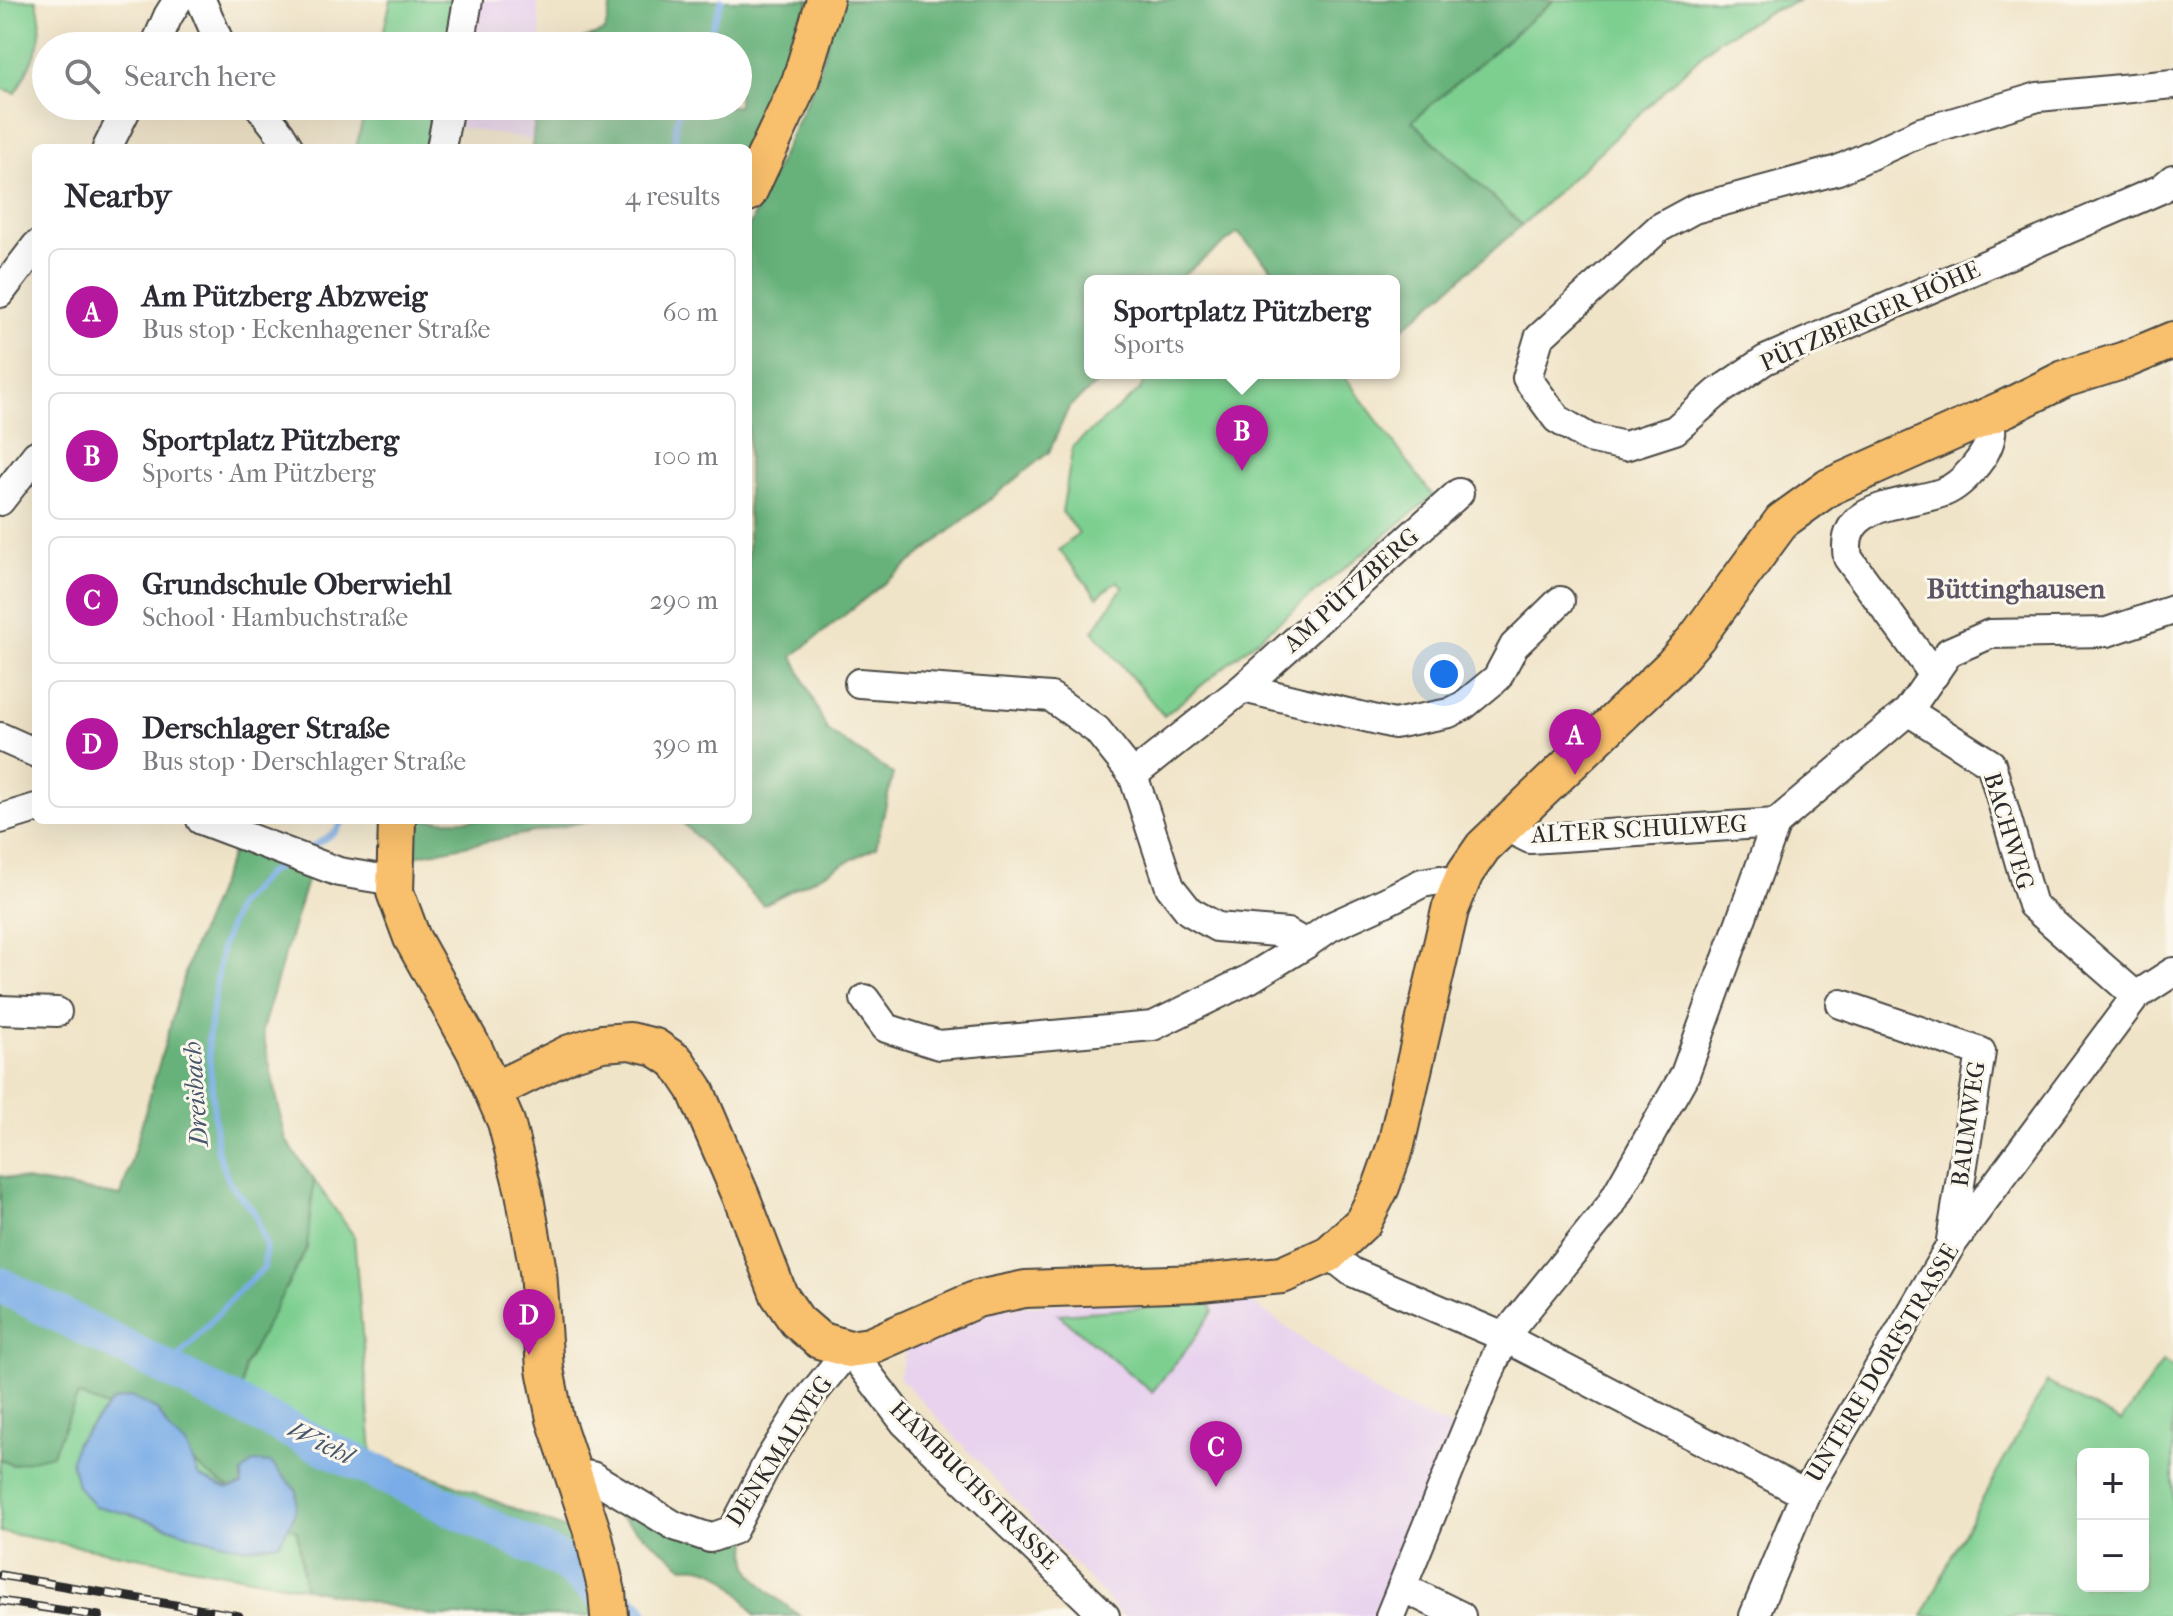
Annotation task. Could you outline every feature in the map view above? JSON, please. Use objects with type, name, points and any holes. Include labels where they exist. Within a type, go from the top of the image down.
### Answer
[{"type":"main road","points":[[752,184],[800,82],[825,0]]},
{"type":"main road","points":[[493,1091],[570,1053],[602,1043],[630,1041],[655,1047],[677,1062],[695,1089],[779,1295],[797,1321],[819,1340],[849,1349],[870,1346],[977,1299],[1025,1289],[1200,1283],[1282,1275],[1329,1254],[1363,1222],[1381,1187],[1396,1145],[1450,910],[1459,886],[1477,855],[1672,666],[1782,521],[1829,487],[2064,379],[2125,360],[2173,340]]},
{"type":"main road","points":[[397,824],[395,892],[412,938],[475,1051],[506,1122],[524,1192],[538,1271],[545,1369],[555,1419],[594,1537],[607,1592],[609,1616]]},
{"type":"street","points":[[161,32],[178,0]]},
{"type":"street","points":[[201,0],[215,32]]},
{"type":"street","points":[[462,32],[468,0]]},
{"type":"street","name":"PÜTZBERGER HÖHE","points":[[2173,84],[2038,97],[1921,132],[1838,170],[1694,209],[1659,228],[1539,338],[1527,378],[1557,419],[1589,438],[1625,446],[1675,430],[1718,392],[1765,360],[2161,189],[2173,179]]},
{"type":"street","points":[[109,144],[121,120]]},
{"type":"street","points":[[267,120],[279,143]]},
{"type":"street","points":[[442,144],[446,120]]},
{"type":"street","points":[[0,293],[32,251]]},
{"type":"street","points":[[1934,675],[1848,558],[1845,543],[1854,524],[1869,511],[1945,493],[1975,467],[1992,433],[1989,416]]},
{"type":"street","points":[[0,501],[32,460]]},
{"type":"street","name":"AM PÜTZBERG","points":[[1133,775],[1243,688],[1459,493]]},
{"type":"street","points":[[1243,688],[1394,724],[1449,713],[1463,706],[1497,678],[1514,646],[1560,601]]},
{"type":"street","points":[[1390,1616],[1504,1337],[1610,1206],[1685,1074],[1776,823],[1908,711],[1949,652],[1990,634],[2107,632],[2173,610]]},
{"type":"street","points":[[859,683],[1051,697],[1097,730],[1133,775],[1170,887],[1189,911],[1217,927],[1287,933],[1306,944]]},
{"type":"street","name":"BACHWEG","points":[[1908,711],[1991,764],[2032,905],[2136,996]]},
{"type":"street","points":[[0,737],[32,751]]},
{"type":"street","points":[[0,819],[32,809]]},
{"type":"street","name":"ALTER SCHULWEG","points":[[1504,826],[1530,839],[1776,823]]},
{"type":"street","points":[[212,824],[339,872],[394,881]]},
{"type":"street","points":[[865,999],[886,1028],[939,1045],[1153,1026],[1249,979],[1330,927],[1422,883],[1440,880],[1459,886]]},
{"type":"street","name":"UNTERE DORFSTRASSE","points":[[1329,1254],[1352,1272],[1504,1337],[1805,1494],[1951,1245],[2136,996],[2173,972]]},
{"type":"street","name":"BAUMWEG","points":[[1841,1004],[1981,1052],[1951,1245]]},
{"type":"street","points":[[0,1010],[57,1012]]},
{"type":"street","name":"DENKMALWEG","points":[[573,1479],[592,1476],[675,1526],[710,1538],[733,1530],[769,1460],[803,1406],[849,1349]]},
{"type":"street","name":"HAMBUCHSTRASSE","points":[[849,1349],[905,1423],[1105,1616]]},
{"type":"street","points":[[1754,1616],[1805,1494]]},
{"type":"street","points":[[1402,1587],[1461,1616]]},
{"type":"shaded area","points":[[478,0],[537,0],[540,32],[472,32]]},
{"type":"shaded area","points":[[457,120],[534,120],[532,140],[456,127]]},
{"type":"shaded area","points":[[1239,1293],[1385,1399],[1455,1428],[1380,1616],[1123,1616],[899,1377],[906,1350],[1005,1307]]},
{"type":"green space","points":[[0,0],[36,0],[41,26],[40,32],[32,32],[32,61],[16,93],[0,88]]},
{"type":"green space","points":[[391,0],[457,0],[451,32],[383,32]]},
{"type":"green space","points":[[616,0],[810,0],[776,92],[750,144],[532,144],[535,120],[752,120],[752,32],[602,32]]},
{"type":"green space","points":[[839,0],[1554,0],[1412,121],[1522,225],[1400,331],[1400,275],[1277,275],[1238,233],[1183,275],[1084,275],[1084,379],[1103,379],[1069,407],[1049,452],[793,656],[827,730],[893,774],[876,847],[763,905],[684,824],[752,824],[752,220],[816,80]]},
{"type":"green space","points":[[1554,0],[1801,0],[1767,13],[1718,40],[1522,225],[1412,121]]},
{"type":"green space","points":[[363,120],[434,120],[430,144],[357,144]]},
{"type":"green space","points":[[1146,379],[1346,379],[1433,496],[1164,716],[1093,631],[1123,587],[1117,581],[1097,597],[1059,550],[1079,533],[1062,512],[1073,446],[1139,391]]},
{"type":"green space","points":[[411,824],[574,824],[409,857]]},
{"type":"green space","points":[[235,846],[309,874],[262,1030],[286,1140],[314,1180],[307,1248],[244,1367],[239,1414],[372,1452],[576,1533],[593,1616],[435,1616],[305,1588],[297,1531],[206,1473],[153,1426],[78,1395],[52,1455],[12,1465],[0,1459],[0,1176],[121,1196],[190,956]]},
{"type":"green space","points":[[314,1180],[354,1236],[372,1452],[239,1414],[244,1367],[306,1248]]},
{"type":"green space","points":[[1210,1303],[1213,1311],[1152,1392],[1058,1314]]},
{"type":"green space","points":[[2163,1361],[2173,1368],[2173,1616],[1923,1616],[1955,1549],[2047,1382],[2121,1422]]},
{"type":"green space","points":[[77,1395],[153,1426],[206,1473],[297,1531],[305,1588],[0,1532],[0,1459],[12,1465]]},
{"type":"green space","points":[[626,1503],[707,1540],[754,1506],[747,1548],[750,1570],[770,1592],[800,1616],[755,1616],[742,1596],[718,1573],[684,1567],[619,1516]]},
{"type":"water","points":[[131,1397],[157,1410],[172,1433],[186,1445],[199,1476],[227,1489],[242,1485],[242,1473],[253,1462],[271,1463],[297,1491],[292,1518],[278,1543],[246,1548],[95,1506],[77,1486],[71,1460],[76,1442],[113,1401]]},
{"type":"waterway","name":"Dreisbach","points":[[710,32],[722,0]]},
{"type":"waterway","name":"Dreisbach","points":[[675,144],[677,120]]},
{"type":"waterway","name":"Dreisbach","points":[[307,850],[335,832],[341,824]]},
{"type":"waterway","name":"Dreisbach","points":[[167,1369],[264,1268],[266,1245],[255,1213],[229,1182],[217,1149],[208,1041],[222,946],[237,905],[268,873],[287,862]]},
{"type":"waterway","name":"Wiehl","points":[[0,1285],[285,1428],[562,1561],[631,1616]]},
{"type":"railway","points":[[0,1575],[239,1616]]},
{"type":"railway","points":[[0,1601],[99,1616]]},
{"type":"place","name":"Sportplatz Pützberg","points":[[1242,471]]},
{"type":"place","name":"Am Pützberg Abzweig","points":[[1575,775]]},
{"type":"place","name":"Derschlager Straße","points":[[529,1355]]},
{"type":"place","name":"Grundschule Oberwiehl","points":[[1216,1487]]},
{"type":"district","name":"Büttinghausen","points":[[2016,588]]}]
